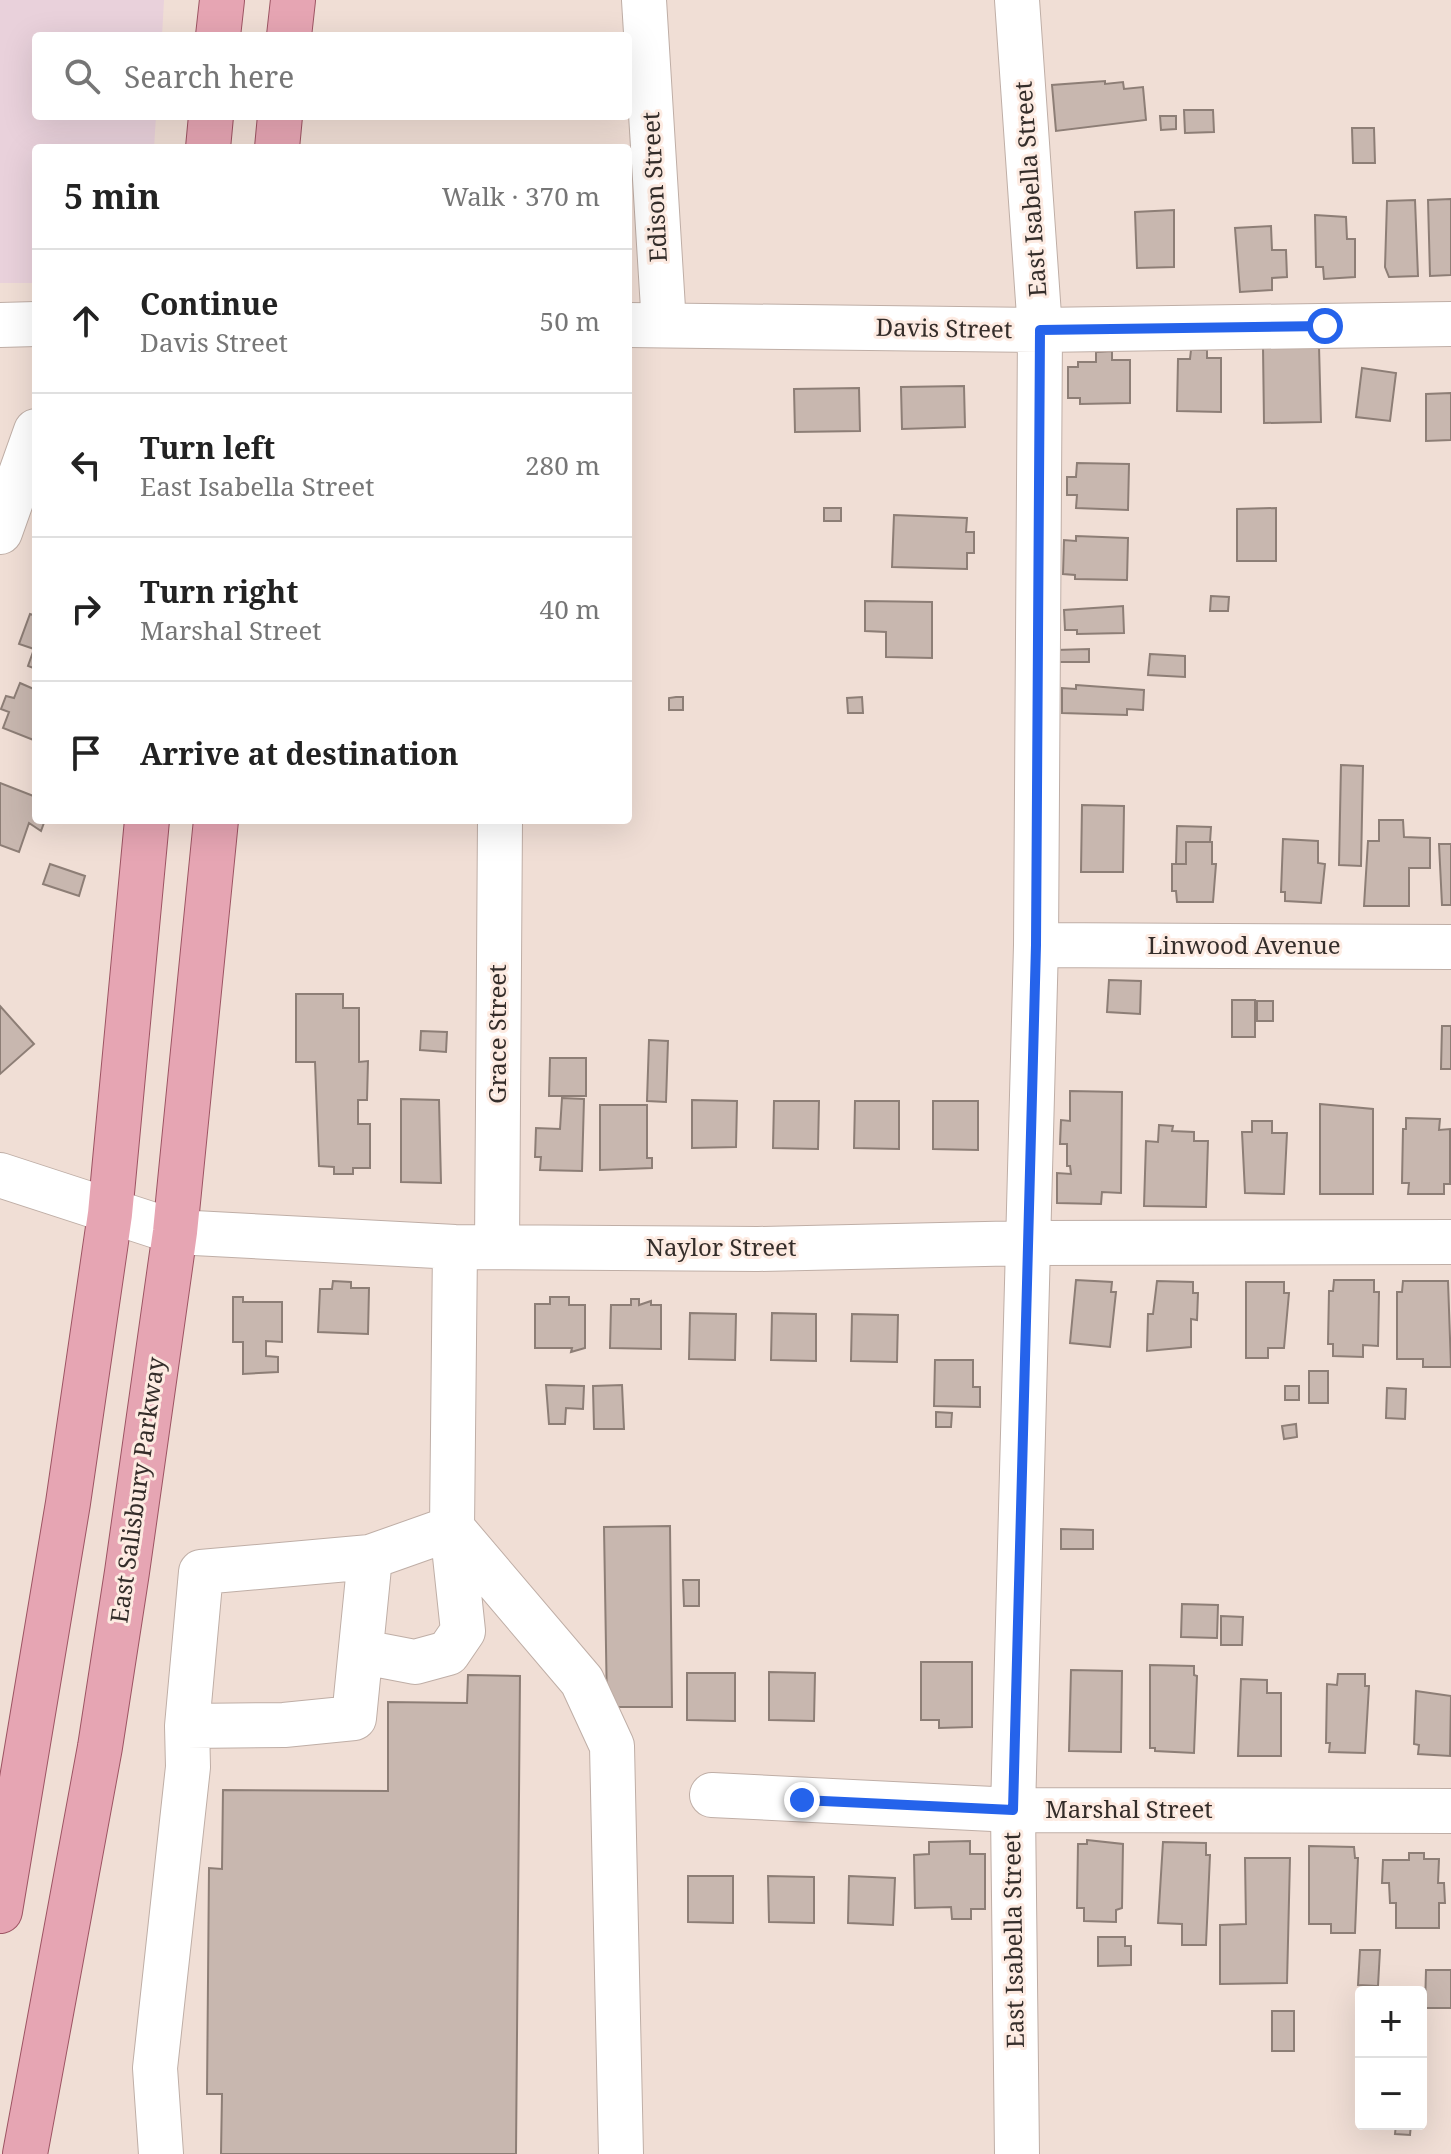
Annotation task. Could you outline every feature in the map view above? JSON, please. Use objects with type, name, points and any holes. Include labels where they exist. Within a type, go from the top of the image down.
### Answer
[{"type":"main road","points":[[218,32],[222,0]]},
{"type":"main road","points":[[289,32],[293,0]]},
{"type":"main road","points":[[208,144],[211,120]]},
{"type":"main road","points":[[277,144],[280,120]]},
{"type":"main road","points":[[0,1911],[68,1503],[110,1214],[147,824]]},
{"type":"main road","name":"East Salisbury Parkway","points":[[25,2154],[100,1747],[175,1232],[216,824]]},
{"type":"street","name":"Edison Street","points":[[644,0],[646,325]]},
{"type":"street","name":"East Isabella Street","points":[[1017,0],[1040,330],[1036,945],[1013,1810],[1017,2154]]},
{"type":"street","points":[[0,325],[32,324]]},
{"type":"street","name":"Davis Street","points":[[646,325],[1040,330],[1451,324]]},
{"type":"street","points":[[0,532],[32,442]]},
{"type":"street","name":"Grace Street","points":[[363,1652],[415,1662],[448,1653],[463,1631],[452,1528],[476,1247],[500,824]]},
{"type":"street","name":"Linwood Avenue","points":[[1036,945],[1451,947]]},
{"type":"street","name":"Naylor Street","points":[[0,1175],[110,1214],[175,1232],[476,1247],[758,1249],[1030,1243],[1451,1242]]},
{"type":"street","points":[[161,2154],[155,2068],[188,1767],[187,1726],[201,1572],[370,1557],[452,1528],[582,1681],[612,1746],[621,2154]]},
{"type":"street","points":[[187,1726],[284,1725],[354,1718],[363,1652],[370,1557]]},
{"type":"street","name":"Marshal Street","points":[[712,1795],[1013,1810],[1451,1811]]},
{"type":"shaded area","points":[[0,0],[164,0],[162,32],[32,32],[32,120],[156,120],[154,144],[32,144],[32,283],[0,283]]},
{"type":"building","points":[[1105,81],[1105,84],[1123,82],[1124,89],[1143,87],[1146,120],[1056,131],[1052,85]]},
{"type":"building","points":[[1184,110],[1213,110],[1214,132],[1185,133]]},
{"type":"building","points":[[1160,116],[1176,116],[1176,129],[1161,130]]},
{"type":"building","points":[[1352,128],[1374,128],[1375,163],[1353,163]]},
{"type":"building","points":[[1451,199],[1451,275],[1430,276],[1428,200]]},
{"type":"building","points":[[1415,200],[1418,276],[1389,277],[1385,267],[1387,201]]},
{"type":"building","points":[[1174,210],[1174,267],[1137,268],[1135,212]]},
{"type":"building","points":[[1315,215],[1346,217],[1347,239],[1355,239],[1355,277],[1324,279],[1323,267],[1316,267]]},
{"type":"building","points":[[1271,226],[1272,250],[1286,250],[1287,277],[1272,278],[1272,290],[1240,292],[1235,228]]},
{"type":"building","points":[[1319,346],[1321,422],[1264,423],[1263,347]]},
{"type":"building","points":[[1191,350],[1207,350],[1207,358],[1221,358],[1221,412],[1177,411],[1178,359],[1190,359]]},
{"type":"building","points":[[1112,351],[1112,360],[1130,360],[1130,403],[1080,404],[1080,398],[1068,398],[1068,367],[1078,367],[1078,362],[1096,362],[1096,352]]},
{"type":"building","points":[[1362,368],[1396,373],[1390,421],[1356,417]]},
{"type":"building","points":[[964,386],[965,427],[902,429],[901,387]]},
{"type":"building","points":[[859,388],[860,431],[795,432],[794,389]]},
{"type":"building","points":[[1451,393],[1451,440],[1426,441],[1426,394]]},
{"type":"building","points":[[1077,463],[1129,464],[1128,510],[1076,508],[1077,495],[1067,495],[1067,477],[1076,477]]},
{"type":"building","points":[[824,508],[841,508],[841,521],[824,521]]},
{"type":"building","points":[[1276,508],[1276,561],[1237,561],[1237,509]]},
{"type":"building","points":[[894,515],[967,518],[966,532],[974,532],[974,553],[967,553],[967,569],[892,567]]},
{"type":"building","points":[[1076,536],[1128,538],[1127,580],[1075,579],[1075,575],[1063,574],[1064,540],[1076,541]]},
{"type":"building","points":[[1211,596],[1229,597],[1228,611],[1210,611]]},
{"type":"building","points":[[865,601],[932,602],[932,658],[886,657],[886,632],[865,631]]},
{"type":"building","points":[[1123,606],[1124,633],[1077,634],[1077,630],[1065,630],[1064,610]]},
{"type":"building","points":[[30,614],[32,615],[32,648],[19,644]]},
{"type":"building","points":[[1089,649],[1089,662],[1057,662],[1056,650]]},
{"type":"building","points":[[1150,654],[1185,656],[1185,677],[1148,675]]},
{"type":"building","points":[[20,683],[32,688],[32,739],[3,728],[9,712],[1,709],[6,696],[14,698]]},
{"type":"building","points":[[1076,685],[1144,690],[1143,710],[1127,709],[1127,715],[1062,713],[1062,688],[1076,689]]},
{"type":"building","points":[[683,697],[683,710],[669,710],[669,698]]},
{"type":"building","points":[[862,697],[863,713],[848,713],[847,698]]},
{"type":"building","points":[[1341,765],[1363,766],[1361,866],[1339,865]]},
{"type":"building","points":[[0,783],[32,795],[32,824],[44,824],[41,831],[29,823],[19,852],[0,845]]},
{"type":"building","points":[[1082,805],[1124,806],[1123,872],[1081,872]]},
{"type":"building","points":[[1379,820],[1403,820],[1404,837],[1430,838],[1430,868],[1409,868],[1409,906],[1364,906],[1368,841],[1379,841]]},
{"type":"building","points":[[1177,826],[1211,827],[1210,842],[1186,842],[1186,864],[1176,864]]},
{"type":"building","points":[[1283,839],[1318,841],[1318,863],[1325,864],[1321,903],[1285,901],[1285,892],[1281,892]]},
{"type":"building","points":[[1186,842],[1212,842],[1212,864],[1216,864],[1213,902],[1177,902],[1176,891],[1172,891],[1172,864],[1186,864]]},
{"type":"building","points":[[1439,844],[1451,844],[1451,905],[1442,905]]},
{"type":"building","points":[[50,864],[85,876],[79,896],[43,884]]},
{"type":"building","points":[[1109,980],[1141,981],[1140,1014],[1107,1012]]},
{"type":"building","points":[[296,994],[343,994],[343,1008],[359,1008],[359,1062],[368,1061],[367,1100],[358,1100],[358,1124],[370,1124],[370,1168],[353,1168],[353,1174],[334,1174],[334,1167],[319,1166],[315,1062],[296,1062]]},
{"type":"building","points":[[1232,1000],[1255,1000],[1255,1037],[1232,1037]]},
{"type":"building","points":[[1257,1001],[1273,1001],[1273,1021],[1257,1021]]},
{"type":"building","points":[[0,1006],[34,1044],[0,1074]]},
{"type":"building","points":[[1442,1026],[1451,1026],[1451,1069],[1441,1069]]},
{"type":"building","points":[[421,1031],[447,1032],[446,1052],[420,1050]]},
{"type":"building","points":[[649,1040],[668,1041],[666,1102],[647,1101]]},
{"type":"building","points":[[550,1058],[586,1058],[586,1096],[549,1096]]},
{"type":"building","points":[[1070,1091],[1122,1092],[1121,1193],[1102,1192],[1101,1204],[1057,1203],[1057,1173],[1071,1174],[1070,1166],[1067,1166],[1067,1144],[1060,1144],[1061,1120],[1070,1121]]},
{"type":"building","points":[[562,1098],[584,1099],[582,1171],[540,1170],[541,1157],[535,1157],[536,1128],[560,1129]]},
{"type":"building","points":[[401,1099],[439,1100],[441,1183],[401,1182]]},
{"type":"building","points":[[692,1100],[737,1101],[736,1147],[692,1148]]},
{"type":"building","points":[[774,1101],[819,1101],[818,1149],[773,1148]]},
{"type":"building","points":[[855,1101],[899,1101],[899,1149],[854,1148]]},
{"type":"building","points":[[933,1101],[978,1101],[978,1150],[933,1149]]},
{"type":"building","points":[[1320,1104],[1373,1109],[1373,1194],[1320,1194]]},
{"type":"building","points":[[600,1105],[647,1105],[647,1158],[652,1158],[652,1168],[600,1170]]},
{"type":"building","points":[[1406,1118],[1440,1119],[1439,1130],[1450,1129],[1450,1184],[1444,1184],[1444,1194],[1408,1194],[1409,1183],[1402,1183]]},
{"type":"building","points":[[1252,1121],[1272,1121],[1272,1133],[1287,1133],[1284,1194],[1245,1193],[1242,1132],[1252,1132]]},
{"type":"building","points":[[1159,1125],[1173,1126],[1172,1131],[1194,1132],[1194,1141],[1208,1141],[1206,1207],[1144,1206],[1146,1141],[1158,1142]]},
{"type":"building","points":[[1076,1280],[1112,1282],[1111,1292],[1116,1292],[1110,1347],[1070,1343]]},
{"type":"building","points":[[1334,1280],[1374,1280],[1374,1292],[1379,1292],[1378,1346],[1363,1345],[1363,1357],[1333,1356],[1333,1344],[1328,1344],[1329,1291],[1333,1291]]},
{"type":"building","points":[[333,1281],[351,1282],[351,1288],[369,1288],[368,1334],[318,1332],[320,1289],[332,1289]]},
{"type":"building","points":[[1157,1281],[1193,1282],[1193,1293],[1198,1293],[1197,1320],[1191,1319],[1191,1347],[1147,1351],[1148,1314],[1153,1314]]},
{"type":"building","points":[[1403,1281],[1448,1281],[1451,1367],[1423,1367],[1423,1359],[1397,1359],[1397,1292],[1402,1292]]},
{"type":"building","points":[[1246,1282],[1284,1282],[1284,1293],[1289,1293],[1284,1348],[1268,1348],[1268,1358],[1246,1358]]},
{"type":"building","points":[[233,1297],[243,1297],[243,1302],[282,1302],[282,1342],[266,1341],[266,1356],[278,1357],[278,1372],[243,1374],[243,1342],[233,1342]]},
{"type":"building","points":[[550,1297],[569,1297],[569,1305],[585,1305],[585,1348],[571,1352],[572,1348],[535,1348],[535,1304],[550,1304]]},
{"type":"building","points":[[631,1299],[639,1299],[639,1305],[651,1301],[651,1305],[661,1305],[661,1349],[610,1348],[611,1305],[631,1305]]},
{"type":"building","points":[[690,1313],[736,1314],[735,1360],[689,1359]]},
{"type":"building","points":[[772,1313],[816,1314],[816,1361],[771,1360]]},
{"type":"building","points":[[852,1314],[898,1315],[897,1362],[851,1361]]},
{"type":"building","points":[[935,1360],[973,1360],[973,1387],[980,1387],[980,1407],[934,1406]]},
{"type":"building","points":[[1309,1371],[1328,1371],[1328,1403],[1309,1403]]},
{"type":"building","points":[[546,1385],[584,1386],[583,1409],[566,1408],[565,1424],[549,1424]]},
{"type":"building","points":[[622,1385],[624,1429],[594,1429],[593,1386]]},
{"type":"building","points":[[1285,1386],[1299,1386],[1299,1400],[1285,1400]]},
{"type":"building","points":[[1387,1388],[1406,1389],[1405,1419],[1386,1418]]},
{"type":"building","points":[[936,1412],[952,1413],[951,1427],[936,1427]]},
{"type":"building","points":[[1296,1424],[1297,1437],[1284,1439],[1282,1426]]},
{"type":"building","points":[[670,1526],[672,1707],[607,1707],[604,1527]]},
{"type":"building","points":[[1061,1529],[1093,1530],[1093,1549],[1061,1549]]},
{"type":"building","points":[[683,1580],[699,1580],[699,1606],[684,1606]]},
{"type":"building","points":[[1182,1604],[1218,1605],[1217,1638],[1181,1637]]},
{"type":"building","points":[[1221,1616],[1243,1617],[1242,1645],[1221,1645]]},
{"type":"building","points":[[921,1662],[972,1662],[972,1727],[939,1728],[939,1720],[921,1720]]},
{"type":"building","points":[[1150,1665],[1194,1666],[1194,1675],[1197,1676],[1194,1753],[1155,1751],[1155,1748],[1150,1748]]},
{"type":"building","points":[[1071,1670],[1122,1671],[1121,1752],[1069,1751]]},
{"type":"building","points":[[769,1672],[815,1673],[814,1721],[769,1720]]},
{"type":"building","points":[[687,1673],[735,1673],[735,1721],[687,1720]]},
{"type":"building","points":[[1338,1674],[1365,1674],[1365,1686],[1369,1686],[1365,1753],[1329,1752],[1330,1743],[1326,1743],[1327,1684],[1337,1685]]},
{"type":"building","points":[[468,1675],[520,1676],[516,2154],[221,2154],[222,2094],[207,2094],[209,1868],[222,1869],[223,1790],[388,1791],[388,1702],[467,1703]]},
{"type":"building","points":[[1241,1679],[1267,1680],[1267,1693],[1281,1693],[1281,1756],[1238,1756]]},
{"type":"building","points":[[1416,1691],[1451,1696],[1450,1756],[1418,1754],[1419,1745],[1414,1744]]},
{"type":"building","points":[[1087,1840],[1123,1844],[1122,1908],[1116,1910],[1116,1922],[1084,1921],[1084,1908],[1077,1908],[1078,1844],[1087,1844]]},
{"type":"building","points":[[970,1841],[970,1854],[985,1854],[985,1909],[971,1909],[971,1919],[952,1919],[951,1907],[915,1908],[914,1855],[929,1854],[929,1842]]},
{"type":"building","points":[[1163,1842],[1206,1843],[1206,1855],[1210,1855],[1206,1945],[1182,1945],[1182,1924],[1158,1923]]},
{"type":"building","points":[[1309,1846],[1354,1847],[1355,1858],[1358,1858],[1355,1933],[1331,1933],[1331,1924],[1309,1924]]},
{"type":"building","points":[[1409,1853],[1424,1853],[1424,1859],[1439,1859],[1438,1883],[1444,1883],[1445,1903],[1439,1903],[1439,1928],[1396,1928],[1396,1903],[1390,1903],[1389,1883],[1382,1883],[1383,1860],[1409,1860]]},
{"type":"building","points":[[1245,1858],[1290,1858],[1287,1983],[1220,1984],[1220,1925],[1246,1924]]},
{"type":"building","points":[[688,1876],[733,1876],[733,1923],[688,1922]]},
{"type":"building","points":[[768,1876],[814,1877],[814,1923],[769,1922]]},
{"type":"building","points":[[849,1876],[895,1878],[893,1925],[848,1923]]},
{"type":"building","points":[[1098,1937],[1125,1937],[1125,1946],[1131,1946],[1131,1965],[1098,1966]]},
{"type":"building","points":[[1360,1950],[1380,1950],[1378,1986],[1358,1985]]},
{"type":"building","points":[[1426,1970],[1451,1970],[1451,2008],[1427,2008]]},
{"type":"building","points":[[1272,2011],[1294,2011],[1294,2051],[1272,2051]]},
{"type":"building","points":[[1395,2130],[1410,2130],[1410,2135],[1395,2134]]},
{"type":"route","points":[[802,1800],[1013,1810],[1036,945],[1040,330],[1325,326]]}]
